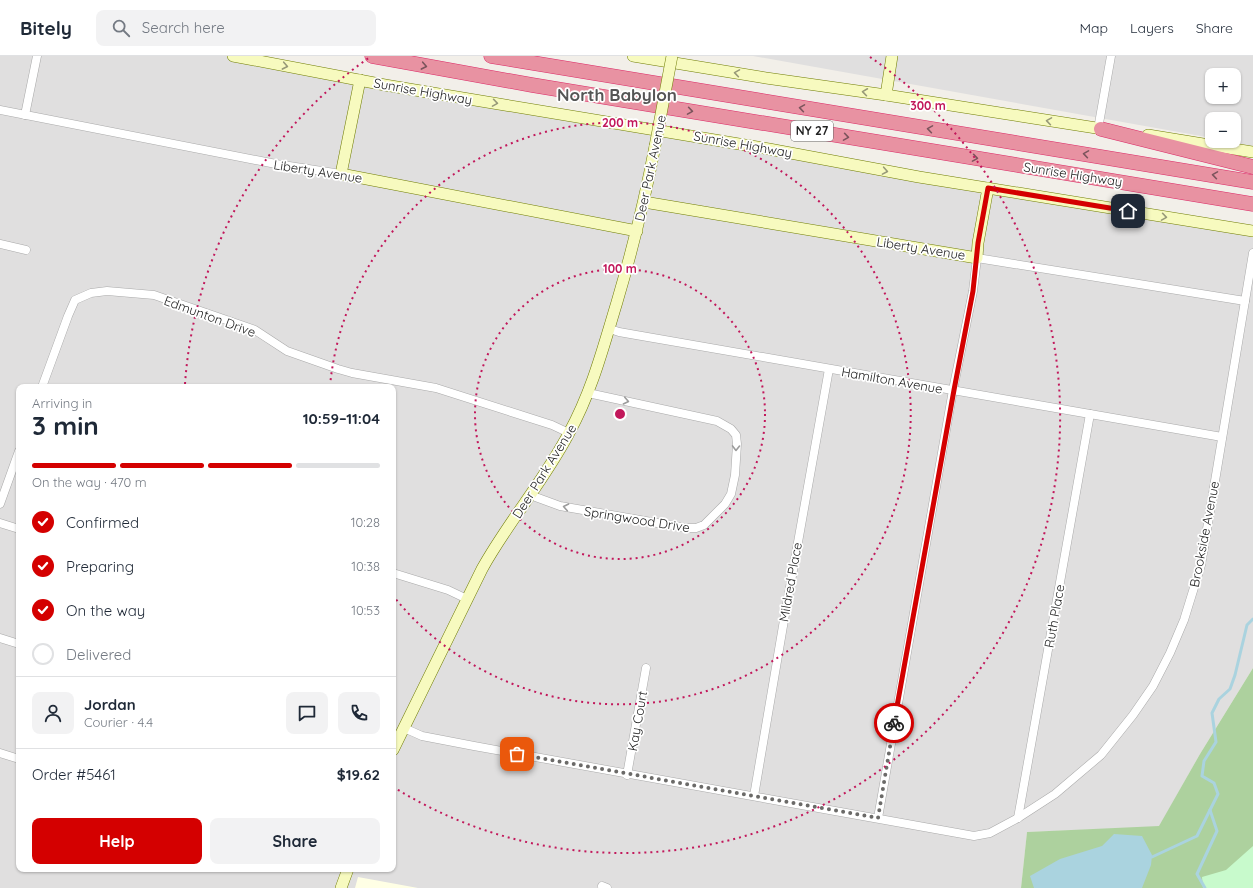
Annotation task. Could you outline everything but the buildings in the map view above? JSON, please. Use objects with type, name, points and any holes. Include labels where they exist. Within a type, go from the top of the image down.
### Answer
[{"type":"highway","name":"Sunrise Highway","points":[[372,56],[518,83],[1253,204]]},
{"type":"highway","name":"Sunrise Highway","points":[[491,56],[1253,182]]},
{"type":"highway","points":[[1099,129],[1253,167]]},
{"type":"main road","name":"Sunrise Highway","points":[[233,56],[360,80],[769,148],[906,175],[1253,231]]},
{"type":"main road","points":[[633,56],[778,80],[886,95],[1099,129],[1129,131],[1253,152]]},
{"type":"main road","name":"Deer Park Avenue","points":[[396,744],[482,569],[569,433],[588,393],[610,329],[637,232],[672,56]]},
{"type":"main road","points":[[886,95],[892,56]]},
{"type":"main road","points":[[341,174],[360,80]]},
{"type":"main road","name":"Liberty Avenue","points":[[341,174],[637,232]]},
{"type":"main road","points":[[977,258],[978,243],[988,188]]},
{"type":"main road","name":"Liberty Avenue","points":[[644,202],[977,258]]},
{"type":"main road","points":[[341,888],[347,872]]},
{"type":"street","points":[[25,115],[36,56]]},
{"type":"street","points":[[1099,129],[1111,56]]},
{"type":"street","name":"Liberty Avenue","points":[[0,110],[276,164],[341,174]]},
{"type":"street","points":[[0,244],[26,250]]},
{"type":"street","name":"Brookside Avenue","points":[[404,728],[422,736],[627,775],[754,796],[974,836],[990,833],[1018,818],[1055,794],[1101,756],[1133,715],[1153,686],[1170,653],[1184,620],[1201,565],[1253,253]]},
{"type":"street","points":[[878,818],[973,291],[977,258]]},
{"type":"street","name":"Liberty Avenue","points":[[977,258],[1245,301]]},
{"type":"street","name":"Edmunton Drive","points":[[43,384],[75,300],[91,293],[107,291],[154,295],[255,330],[287,351],[306,358],[352,373],[442,390],[552,425],[569,433]]},
{"type":"street","name":"Hamilton Avenue","points":[[610,329],[619,332],[1222,437]]},
{"type":"street","name":"Mildred Place","points":[[754,796],[829,369]]},
{"type":"street","name":"Springwood Drive","points":[[530,495],[560,506],[686,528],[696,528],[704,525],[725,504],[731,494],[735,475],[737,444],[736,435],[731,429],[717,421],[588,393]]},
{"type":"street","name":"Ruth Place","points":[[1018,818],[1090,414]]},
{"type":"street","points":[[0,504],[16,459]]},
{"type":"street","points":[[0,523],[16,528]]},
{"type":"street","points":[[396,574],[448,590],[467,599]]},
{"type":"street","points":[[0,638],[16,643]]},
{"type":"street","name":"Kay Court","points":[[627,775],[646,668]]},
{"type":"street","points":[[0,753],[16,758]]},
{"type":"shaded area","points":[[0,56],[233,56],[1253,231],[1253,668],[1200,754],[1159,827],[1027,832],[1021,888],[0,888]]},
{"type":"shaded area","points":[[753,56],[1253,56],[1253,146],[1241,144],[1241,112],[1205,112],[1205,137]]},
{"type":"shaded area","points":[[358,877],[418,888],[355,888]]},
{"type":"green space","points":[[1253,668],[1253,888],[1021,888],[1027,832],[1159,826],[1200,754]]},
{"type":"green space","points":[[1253,846],[1253,888],[1203,888],[1202,877],[1226,870]]},
{"type":"water","points":[[1114,834],[1142,836],[1152,855],[1151,865],[1142,888],[1034,888],[1030,876],[1060,859],[1102,846]]},
{"type":"waterway","points":[[1205,888],[1197,874],[1217,831],[1210,810],[1218,794],[1214,783],[1202,776],[1204,761],[1216,742],[1212,713],[1219,699],[1230,689],[1235,675],[1247,625],[1253,619]]},
{"type":"waterway","points":[[1152,857],[1197,836],[1210,810]]},
{"type":"way so far","points":[[517,754],[627,775],[878,818],[894,723]]},
{"type":"district","name":"North Babylon","points":[[617,95]]},
{"type":"route","points":[[894,723],[973,291],[978,243],[988,188],[1128,211]]}]
